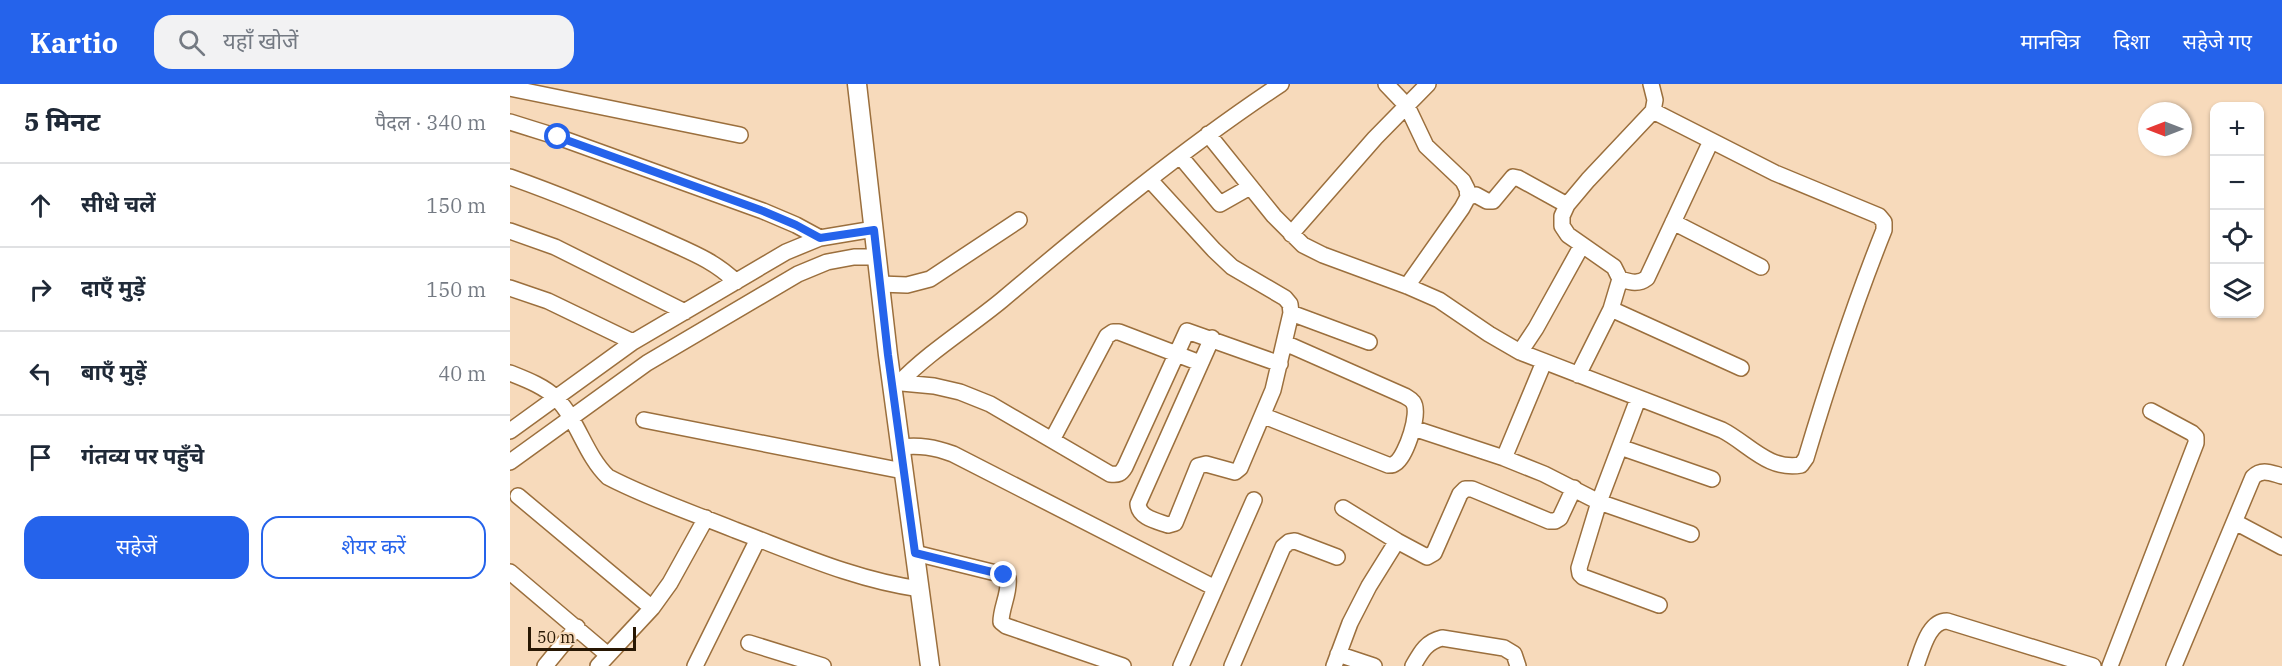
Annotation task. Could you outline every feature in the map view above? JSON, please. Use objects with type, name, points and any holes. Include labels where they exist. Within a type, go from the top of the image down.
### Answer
[{"type":"main road","points":[[857,84],[876,257],[895,382],[900,447],[930,666]]},
{"type":"street","points":[[895,382],[986,313],[1208,134],[1281,84]]},
{"type":"street","points":[[1386,84],[1407,105],[1426,146],[1463,181],[1468,197]]},
{"type":"street","points":[[1292,234],[1345,171],[1428,84]]},
{"type":"street","points":[[1578,375],[1611,309],[1620,279],[1614,267],[1568,235],[1562,226],[1562,216],[1567,205],[1653,111],[1655,100],[1651,84]]},
{"type":"street","points":[[510,88],[740,135]]},
{"type":"street","points":[[1208,134],[1251,187],[1304,245],[1323,255],[1439,300],[1520,352],[1722,430],[1736,437],[1756,455],[1770,461],[1794,467],[1801,465],[1806,458],[1834,365],[1884,230],[1884,222],[1879,216],[1775,173],[1653,111]]},
{"type":"street","points":[[510,122],[763,211],[820,238]]},
{"type":"street","points":[[1620,279],[1634,283],[1647,278],[1711,141]]},
{"type":"street","points":[[1180,156],[1220,204],[1251,187]]},
{"type":"street","points":[[510,177],[610,216],[705,258],[723,269],[736,282]]},
{"type":"street","points":[[1407,286],[1468,197],[1476,195],[1491,202],[1514,177],[1567,205]]},
{"type":"street","points":[[1150,180],[1232,267],[1285,298],[1290,304],[1291,313],[1280,364],[1264,416],[1240,468],[1235,472],[1206,464],[1198,466],[1173,525],[1168,525],[1141,514],[1138,504],[1212,338]]},
{"type":"street","points":[[880,284],[907,285],[930,279],[1019,220]]},
{"type":"street","points":[[1673,222],[1761,267]]},
{"type":"street","points":[[510,431],[633,342],[786,252],[820,238],[874,230]]},
{"type":"street","points":[[510,231],[555,247],[685,312]]},
{"type":"street","points":[[1520,352],[1536,328],[1582,245]]},
{"type":"street","points":[[510,462],[647,363],[798,274],[827,262],[854,257],[876,257]]},
{"type":"street","points":[[510,288],[548,301],[633,342]]},
{"type":"street","points":[[1611,309],[1741,368]]},
{"type":"street","points":[[1291,313],[1369,342]]},
{"type":"street","points":[[895,382],[960,392],[990,404],[1110,474],[1121,473],[1187,331],[1280,364]]},
{"type":"street","points":[[1052,440],[1107,336],[1113,332],[1119,332],[1176,352],[1200,363]]},
{"type":"street","points":[[1264,416],[1388,465],[1399,461],[1413,428],[1416,412],[1414,402],[1405,396],[1285,343]]},
{"type":"street","points":[[1504,458],[1544,362]]},
{"type":"street","points":[[510,373],[540,387],[556,398],[597,466],[608,477],[758,539],[862,578],[920,589]]},
{"type":"street","points":[[1638,399],[1599,502],[1579,568],[1583,578],[1659,605]]},
{"type":"street","points":[[2110,666],[2196,443],[2196,437],[2192,433],[2151,411]]},
{"type":"street","points":[[644,420],[903,471]]},
{"type":"street","points":[[1413,428],[1504,458],[1574,488],[1599,502],[1691,534]]},
{"type":"street","points":[[900,447],[921,445],[953,454],[1215,588]]},
{"type":"street","points":[[1620,447],[1712,479]]},
{"type":"street","points":[[2174,666],[2253,477],[2263,471],[2282,476]]},
{"type":"street","points":[[1343,508],[1397,542],[1422,555],[1431,556],[1460,494],[1465,489],[1472,489],[1549,521],[1555,521],[1560,518],[1574,488]]},
{"type":"street","points":[[518,496],[652,608]]},
{"type":"street","points":[[1181,666],[1254,500]]},
{"type":"street","points":[[510,572],[577,627],[603,660],[652,608],[685,558],[706,518]]},
{"type":"street","points":[[2235,522],[2282,547]]},
{"type":"street","points":[[695,666],[758,539]]},
{"type":"street","points":[[1232,666],[1283,547],[1288,542],[1294,541],[1337,556]]},
{"type":"street","points":[[1374,666],[1336,660],[1364,595],[1397,542]]},
{"type":"street","points":[[915,553],[1004,575],[1008,578],[1009,584],[1001,616],[1006,626],[1123,666]]},
{"type":"street","points":[[1916,666],[1933,627],[1936,623],[1947,621],[2093,666]]},
{"type":"street","points":[[545,666],[577,627]]},
{"type":"street","points":[[1413,666],[1432,640],[1442,638],[1504,648],[1514,654],[1518,666]]},
{"type":"street","points":[[749,644],[823,666]]},
{"type":"route","points":[[558,137],[763,211],[820,238],[874,230],[888,355],[915,553],[1004,575]]}]
